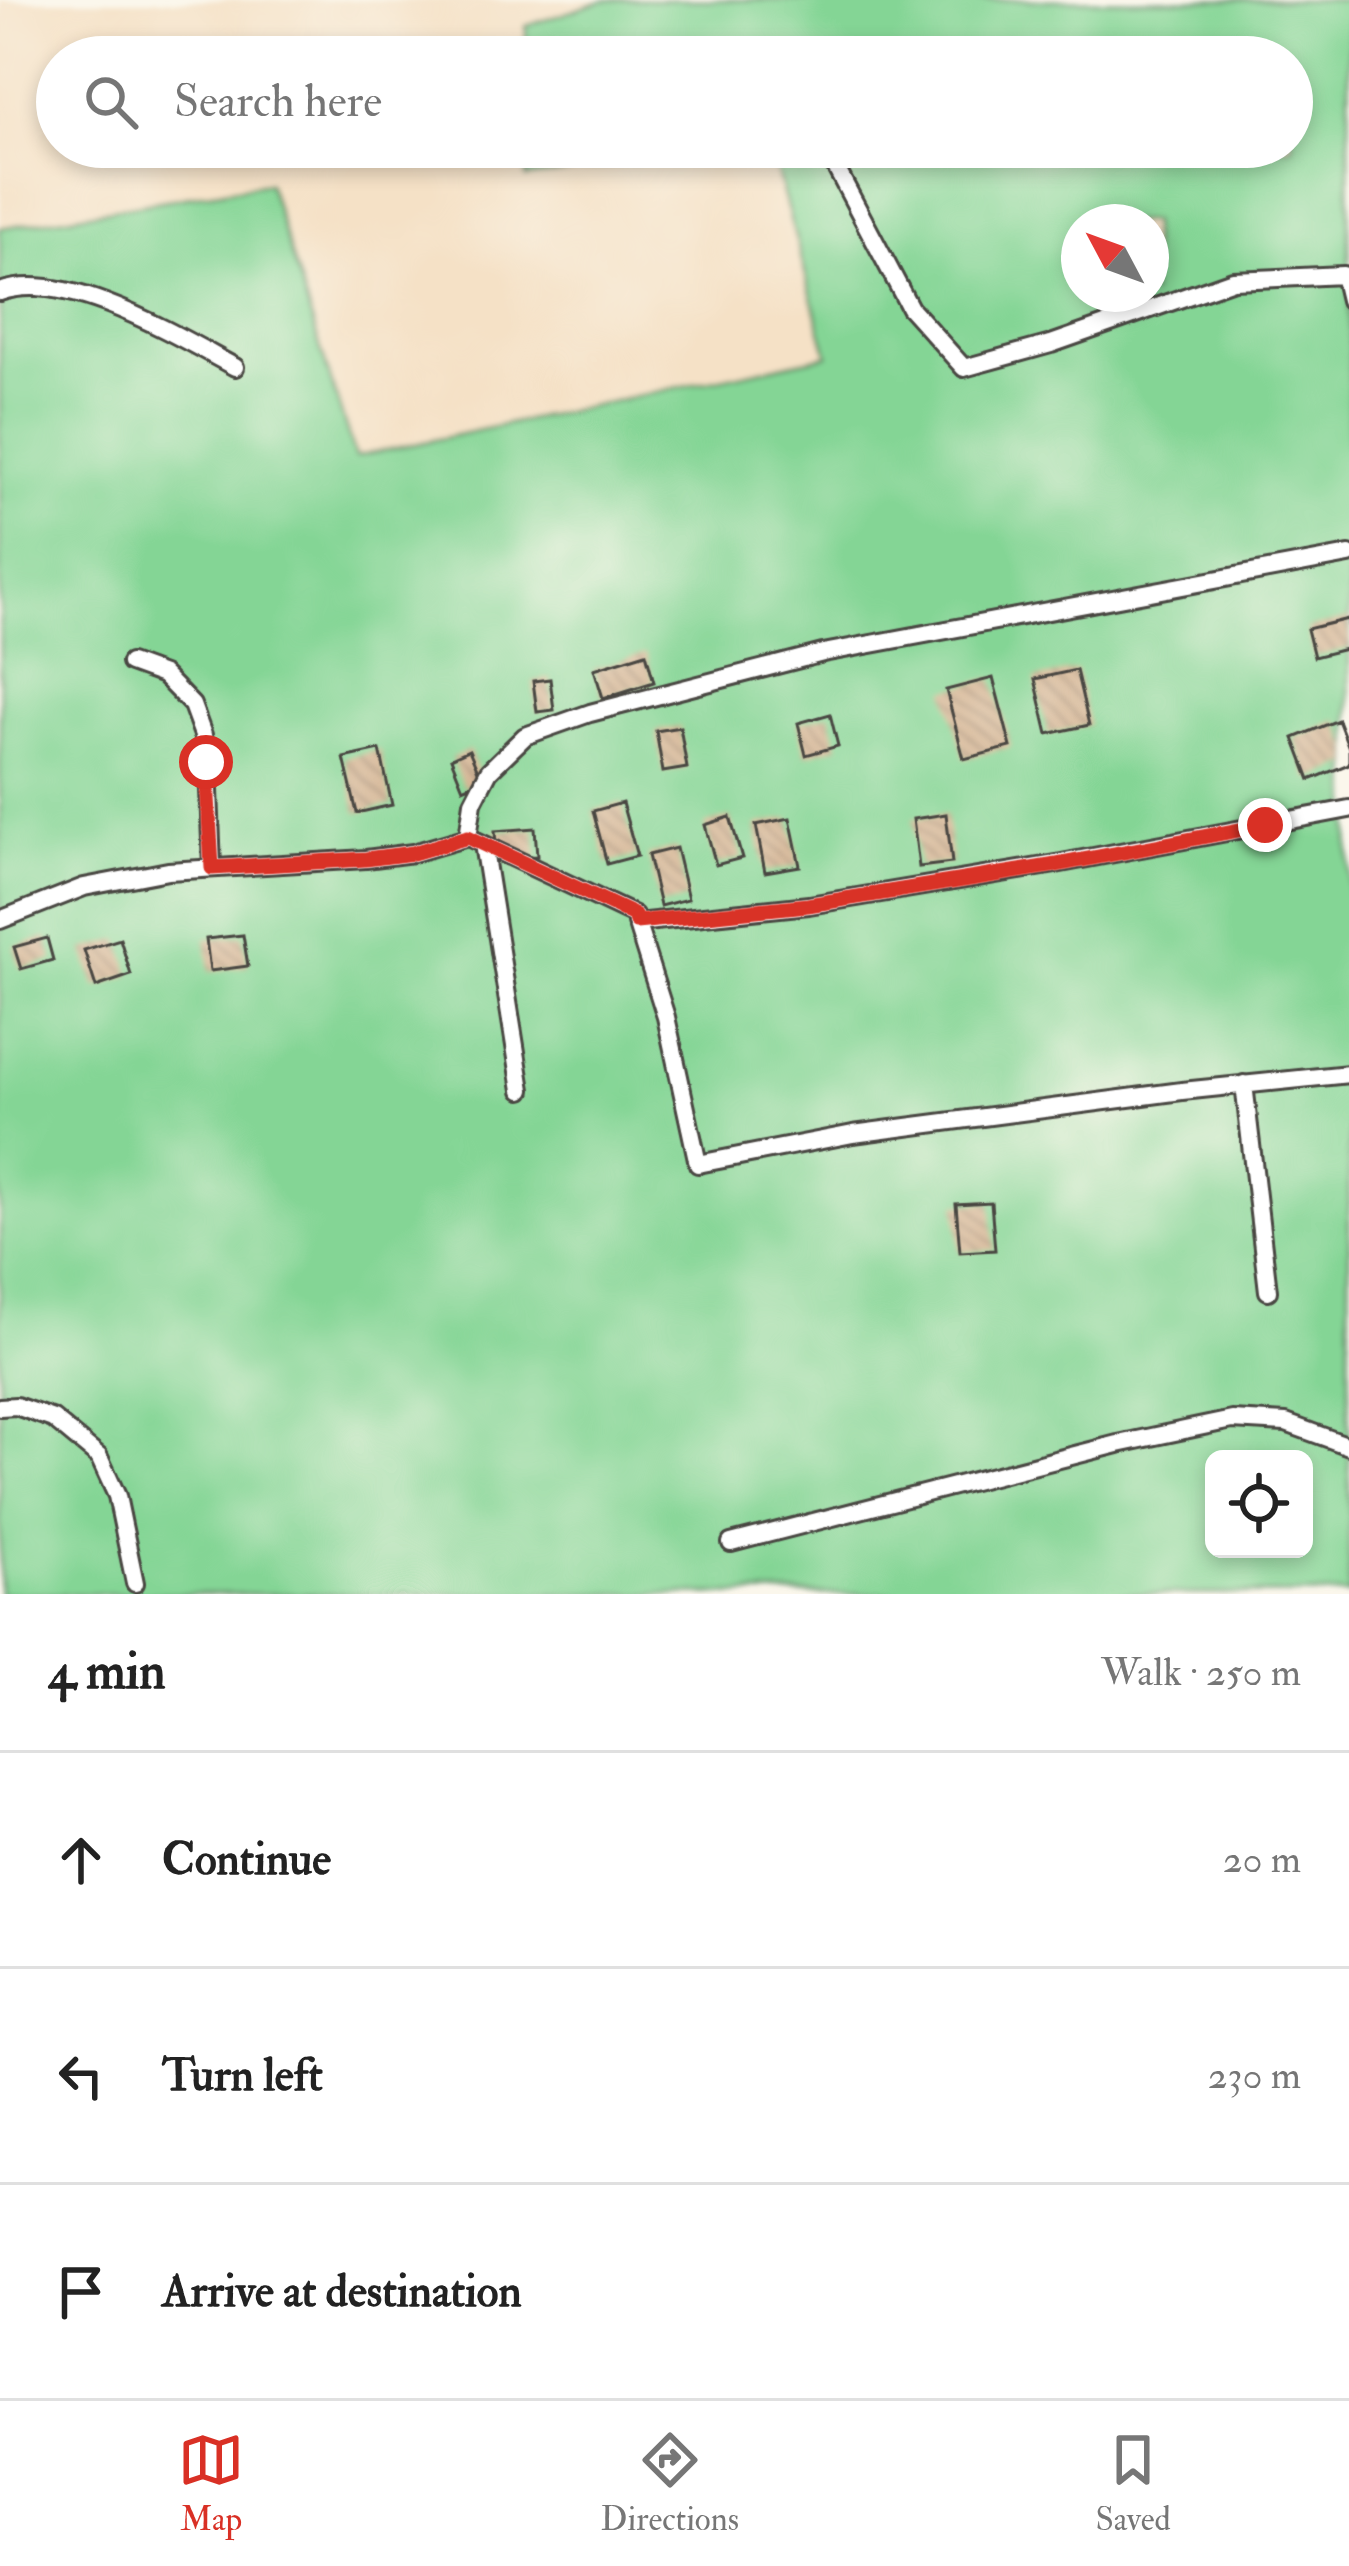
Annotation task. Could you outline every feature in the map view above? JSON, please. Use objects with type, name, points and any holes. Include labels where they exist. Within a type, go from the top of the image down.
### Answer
[{"type":"lane","points":[[836,168],[910,308],[964,368],[1051,344],[1233,280],[1343,275],[1349,300]]},
{"type":"lane","points":[[0,292],[42,287],[82,293],[235,367]]},
{"type":"lane","points":[[522,1090],[473,802],[489,771],[525,736],[590,713],[823,653],[1349,555]]},
{"type":"lane","points":[[130,664],[163,675],[192,705],[203,735],[212,868]]},
{"type":"lane","points":[[636,922],[808,905],[1056,865],[1349,809]]},
{"type":"lane","points":[[0,920],[84,887],[168,871],[366,859],[476,840],[634,915],[666,1017],[698,1164],[853,1134],[1349,1074]]},
{"type":"lane","points":[[1244,1084],[1268,1291]]},
{"type":"lane","points":[[0,1407],[16,1406],[53,1419],[99,1457],[117,1496],[135,1583]]},
{"type":"lane","points":[[731,1543],[1118,1444],[1232,1420],[1286,1424],[1349,1446]]},
{"type":"green space","points":[[605,0],[1349,0],[1349,1594],[0,1594],[0,228],[268,183],[355,457],[828,355],[776,168],[1313,168],[1313,36],[526,36],[526,26]]},
{"type":"green space","points":[[526,168],[596,168],[526,178]]},
{"type":"building","points":[[1348,619],[1349,648],[1314,657],[1307,629]]},
{"type":"building","points":[[646,653],[654,682],[603,698],[594,669]]},
{"type":"building","points":[[1076,670],[1089,725],[1048,734],[1035,679]]},
{"type":"building","points":[[993,678],[1011,747],[964,759],[946,690]]},
{"type":"building","points":[[550,679],[554,710],[537,712],[533,681]]},
{"type":"building","points":[[830,714],[838,746],[806,755],[798,723]]},
{"type":"building","points":[[1338,720],[1349,748],[1349,764],[1310,780],[1294,738]]},
{"type":"building","points":[[680,727],[687,768],[663,772],[656,731]]},
{"type":"building","points":[[380,750],[392,805],[357,813],[344,758]]},
{"type":"building","points":[[469,750],[482,780],[463,788],[451,758]]},
{"type":"building","points":[[622,803],[637,856],[607,864],[593,811]]},
{"type":"building","points":[[946,814],[952,863],[919,867],[913,819]]},
{"type":"building","points":[[730,817],[742,858],[716,865],[705,825]]},
{"type":"building","points":[[790,818],[800,866],[765,872],[756,825]]},
{"type":"building","points":[[535,828],[537,856],[497,859],[495,831]]},
{"type":"building","points":[[676,848],[688,899],[660,906],[648,855]]},
{"type":"building","points":[[243,935],[248,966],[210,971],[206,939]]},
{"type":"building","points":[[47,938],[53,960],[21,969],[14,947]]},
{"type":"building","points":[[120,939],[131,975],[96,987],[84,950]]},
{"type":"building","points":[[991,1202],[995,1250],[960,1252],[956,1204]]},
{"type":"route","points":[[206,762],[212,868],[366,859],[413,853],[468,837],[634,915],[636,922],[808,905],[1265,825]]}]
